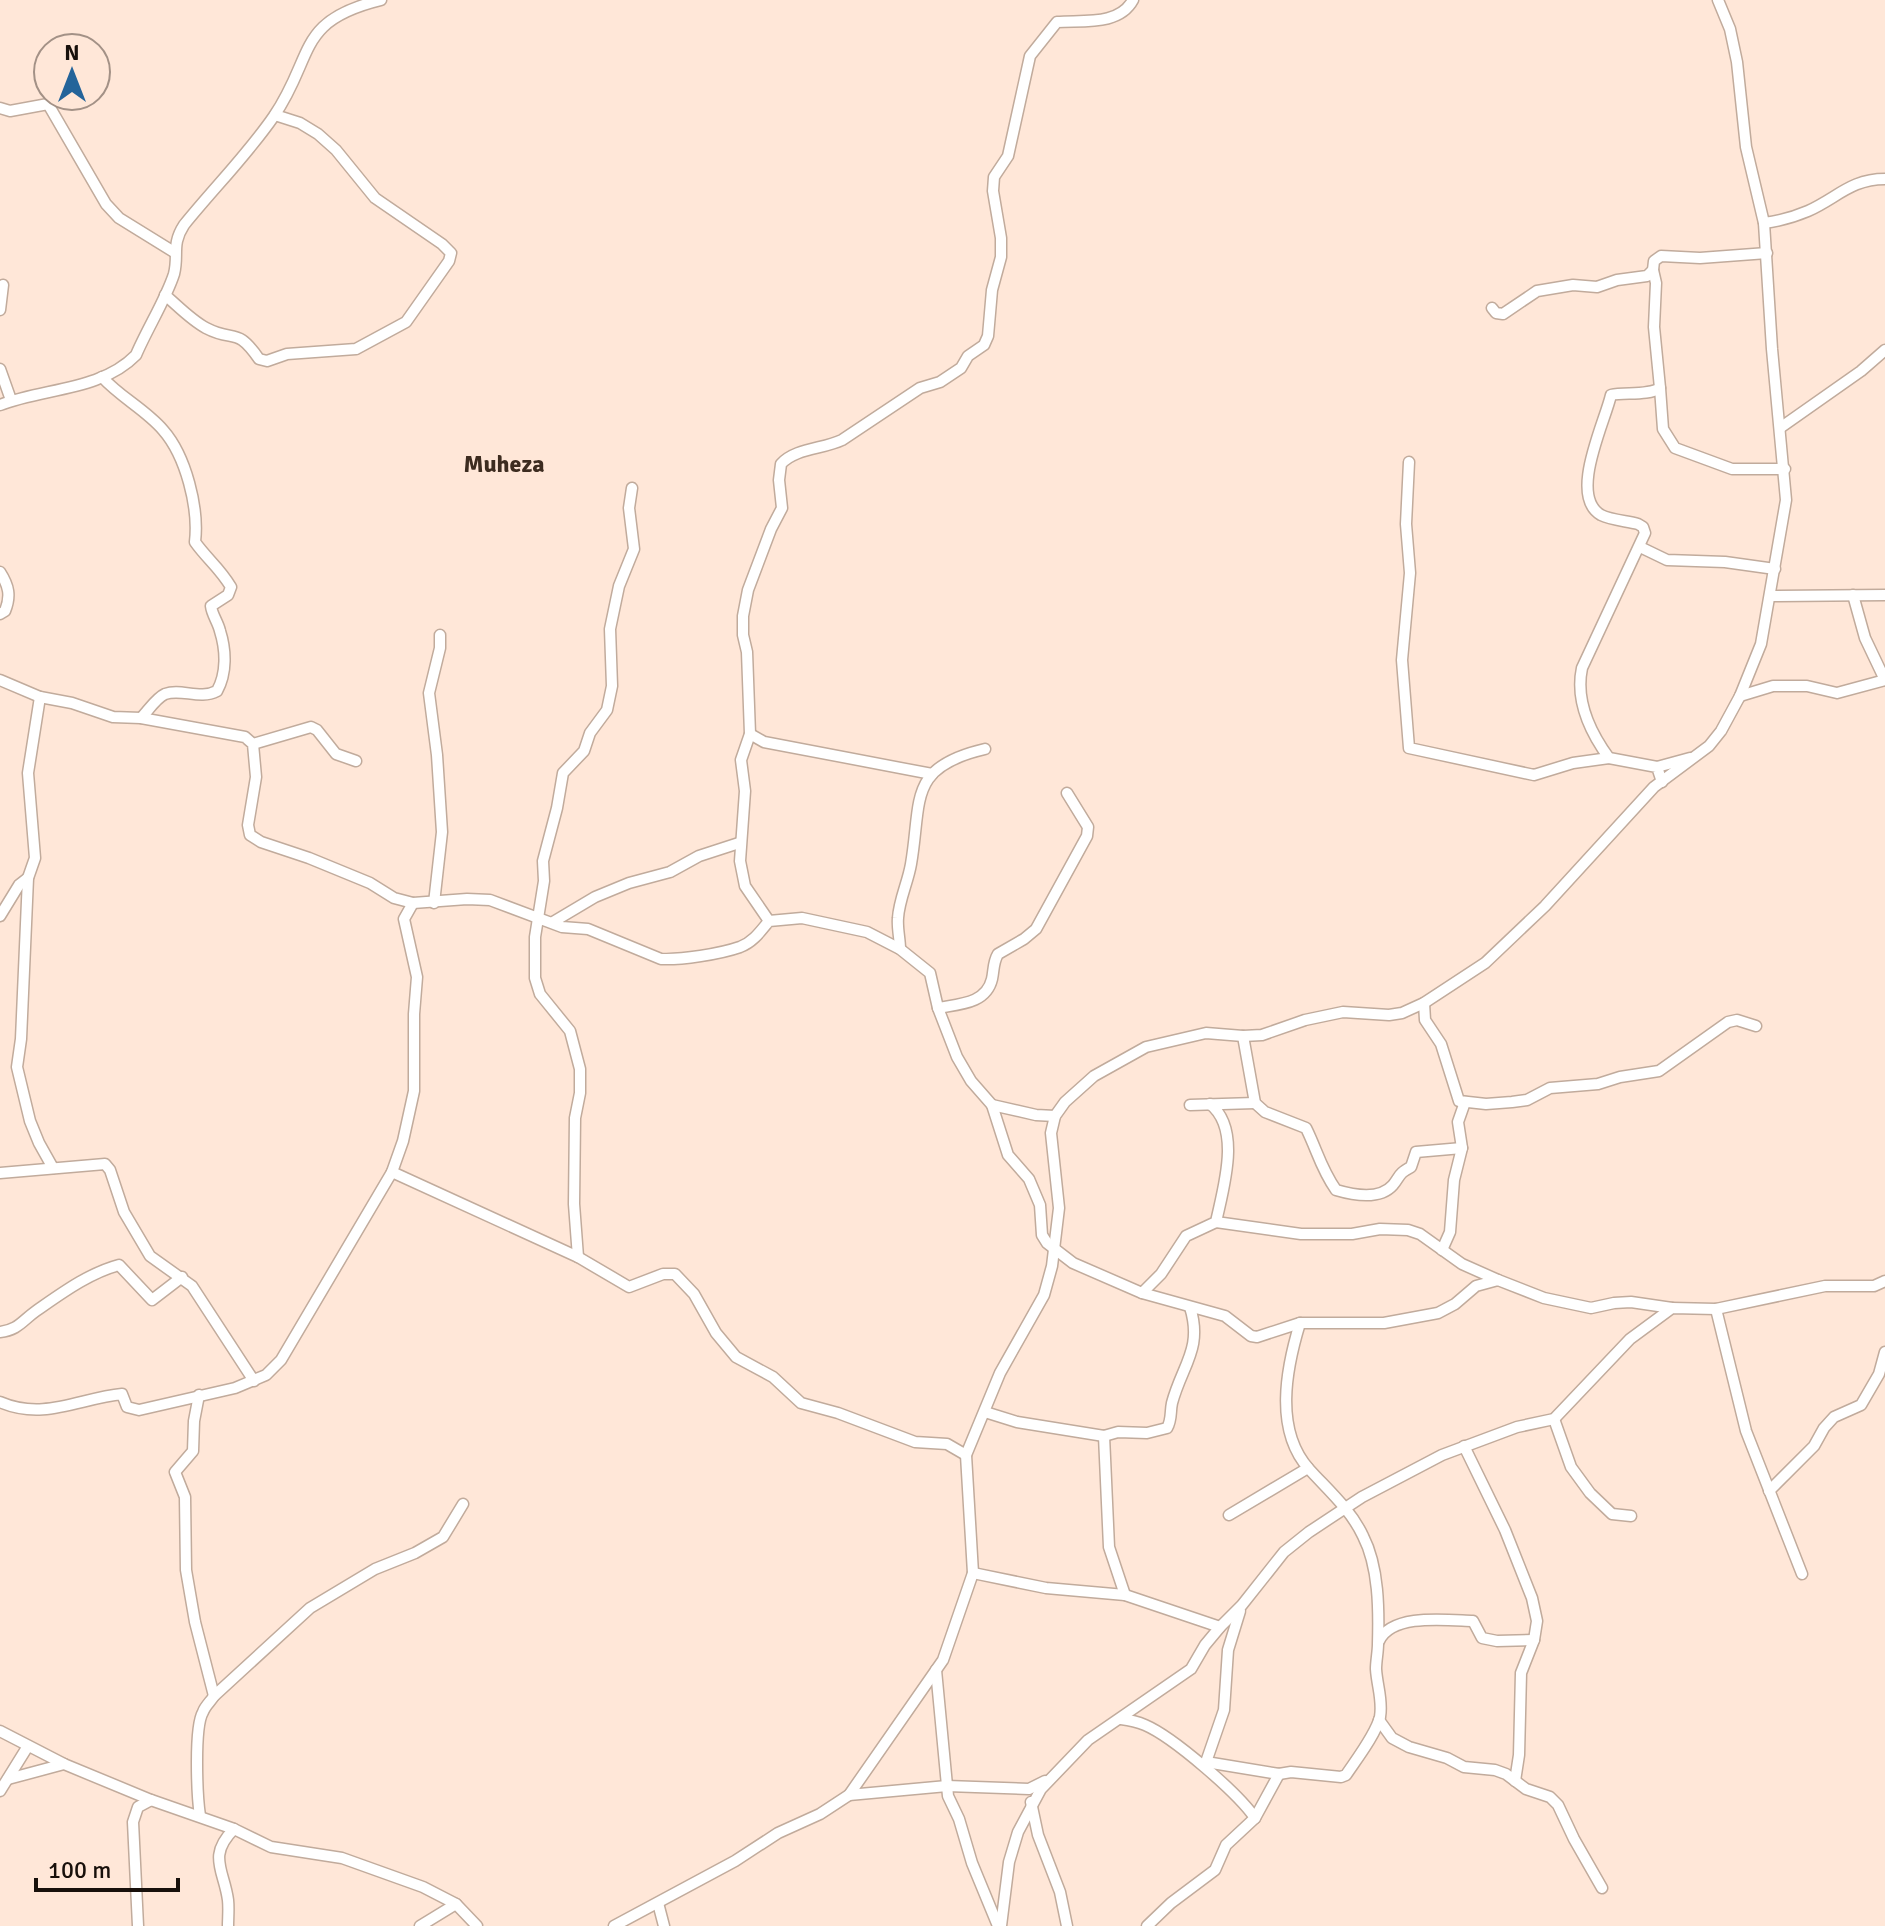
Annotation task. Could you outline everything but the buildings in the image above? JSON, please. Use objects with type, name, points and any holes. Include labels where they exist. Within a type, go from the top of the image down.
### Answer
[{"type":"street","points":[[0,369],[5,402],[53,392],[102,377],[126,365],[136,355],[175,270],[177,236],[275,115],[322,26],[354,7],[381,0]]},
{"type":"street","points":[[769,921],[745,886],[740,861],[745,791],[741,760],[750,734],[743,616],[748,590],[782,508],[781,464],[792,455],[831,446],[842,440],[920,388],[940,382],[961,368],[968,356],[984,345],[988,336],[992,290],[1001,257],[994,177],[1008,156],[1030,56],[1057,22],[1112,18],[1127,11],[1133,0]]},
{"type":"street","points":[[614,1926],[735,1861],[778,1833],[820,1814],[849,1795],[936,1670],[951,1638],[973,1573],[966,1455],[1000,1373],[1044,1295],[1052,1266],[1059,1208],[1051,1145],[1055,1116],[1065,1102],[1094,1076],[1146,1047],[1206,1033],[1262,1035],[1305,1020],[1343,1012],[1402,1013],[1424,1003],[1485,963],[1589,861],[1654,787],[1697,757],[1721,731],[1740,696],[1761,644],[1786,500],[1764,223],[1746,147],[1737,62],[1730,29],[1718,0]]},
{"type":"street","points":[[0,108],[10,111],[48,104],[106,204],[137,231],[174,252]]},
{"type":"street","points":[[165,295],[207,328],[247,341],[259,359],[267,361],[287,354],[356,349],[406,322],[449,261],[451,253],[442,244],[375,198],[336,150],[318,134],[300,123],[275,115]]},
{"type":"street","points":[[1764,223],[1809,211],[1867,179],[1885,179]]},
{"type":"street","points":[[1767,253],[1700,258],[1661,256],[1654,261],[1653,270],[1656,283],[1654,327],[1663,429],[1675,448],[1732,469],[1785,469]]},
{"type":"street","points":[[1492,308],[1496,313],[1503,314],[1537,291],[1573,285],[1597,287],[1617,280],[1641,279],[1653,270]]},
{"type":"street","points":[[0,310],[3,285]]},
{"type":"street","points":[[1780,428],[1861,371],[1885,350]]},
{"type":"street","points":[[102,377],[163,429],[177,450],[187,472],[195,542],[206,558],[217,563],[231,587],[228,595],[211,606],[224,654],[224,678],[217,691],[198,695],[168,693],[160,697],[141,718]]},
{"type":"street","points":[[1609,758],[1591,733],[1579,684],[1582,668],[1645,533],[1638,524],[1600,515],[1591,504],[1589,463],[1611,395],[1654,392],[1660,388]]},
{"type":"street","points":[[1409,462],[1406,524],[1410,573],[1402,660],[1409,748],[1534,775],[1573,763],[1609,758],[1657,767],[1697,757]]},
{"type":"street","points":[[578,1257],[574,1204],[580,1069],[570,1031],[540,994],[533,955],[544,881],[543,861],[563,773],[584,751],[595,723],[607,710],[610,698],[610,629],[619,586],[634,549],[629,508],[632,488]]},
{"type":"street","points":[[1640,547],[1667,560],[1725,562],[1775,569]]},
{"type":"street","points":[[0,572],[9,592],[5,611],[0,614]]},
{"type":"street","points":[[1740,696],[1773,686],[1807,686],[1837,693],[1885,680],[1865,638],[1853,595]]},
{"type":"street","points":[[1770,596],[1885,595]]},
{"type":"street","points":[[434,903],[442,832],[429,693],[440,648],[440,635]]},
{"type":"street","points":[[0,680],[40,697],[72,703],[113,717],[141,718],[245,737],[253,744],[256,777],[248,825],[250,835],[261,842],[370,883],[394,898],[413,903],[490,900],[562,927],[588,929],[661,959],[673,960],[739,947],[756,938],[769,921],[802,918],[867,932],[900,949],[930,973],[938,1008],[957,1057],[971,1081],[992,1105],[1008,1155],[1029,1179],[1040,1205],[1042,1235],[1053,1249],[1073,1263],[1142,1293],[1225,1316],[1251,1336],[1257,1337],[1300,1323],[1384,1323],[1438,1313],[1455,1304],[1476,1286],[1498,1280]]},
{"type":"street","points":[[40,697],[28,773],[35,858],[28,878],[17,1067],[30,1121],[53,1168]]},
{"type":"street","points":[[253,744],[311,727],[336,754],[356,761]]},
{"type":"street","points":[[750,734],[764,742],[932,774]]},
{"type":"street","points":[[900,949],[898,917],[914,847],[917,801],[932,774],[956,755],[985,749]]},
{"type":"street","points":[[1657,767],[1662,782]]},
{"type":"street","points":[[938,1008],[973,1002],[987,991],[998,954],[1036,929],[1087,836],[1088,827],[1067,793]]},
{"type":"street","points":[[553,922],[595,897],[629,883],[670,872],[699,856],[739,843]]},
{"type":"street","points":[[1,912],[19,885],[28,878]]},
{"type":"street","points":[[0,1402],[17,1408],[63,1408],[107,1395],[122,1394],[127,1407],[139,1410],[235,1388],[266,1375],[281,1360],[392,1172],[403,1141],[414,1091],[417,977],[404,919],[413,903]]},
{"type":"street","points":[[1424,1003],[1425,1020],[1441,1044],[1456,1096],[1459,1101],[1465,1102],[1527,1100],[1550,1088],[1598,1084],[1659,1071],[1728,1022],[1746,1021],[1756,1026]]},
{"type":"street","points":[[1243,1036],[1255,1103],[1265,1112],[1306,1128],[1317,1158],[1334,1188],[1345,1193],[1384,1193],[1399,1173],[1411,1167],[1416,1152],[1462,1148]]},
{"type":"street","points":[[1442,1250],[1450,1232],[1454,1180],[1462,1148],[1458,1122],[1465,1102]]},
{"type":"street","points":[[1190,1105],[1255,1103]]},
{"type":"street","points":[[1142,1293],[1161,1274],[1186,1236],[1216,1222],[1229,1161],[1222,1115],[1210,1104]]},
{"type":"street","points":[[992,1105],[1055,1116]]},
{"type":"street","points":[[0,1173],[105,1164],[110,1170],[124,1212],[150,1256],[192,1286],[254,1381]]},
{"type":"street","points":[[392,1172],[578,1257],[629,1287],[663,1274],[675,1274],[694,1294],[716,1333],[736,1357],[773,1377],[801,1403],[838,1413],[915,1442],[947,1444],[966,1455]]},
{"type":"street","points":[[1216,1222],[1301,1234],[1408,1230],[1420,1234],[1462,1264],[1498,1280],[1544,1298],[1591,1308],[1623,1302],[1716,1309],[1825,1286],[1874,1286],[1885,1281]]},
{"type":"street","points":[[0,1332],[16,1330],[33,1313],[105,1268],[119,1265],[152,1300],[182,1277]]},
{"type":"street","points":[[1476,1286],[1482,1272]]},
{"type":"street","points":[[985,1412],[1017,1422],[1104,1436],[1118,1432],[1162,1430],[1170,1423],[1172,1404],[1195,1343],[1190,1307]]},
{"type":"street","points":[[1000,1926],[1009,1862],[1018,1832],[1041,1789],[1088,1740],[1191,1669],[1205,1645],[1284,1552],[1309,1532],[1376,1490],[1464,1446],[1517,1427],[1554,1419],[1630,1339],[1672,1308]]},
{"type":"street","points":[[1716,1309],[1746,1431],[1802,1574]]},
{"type":"street","points":[[1206,1765],[1279,1774],[1291,1772],[1341,1777],[1346,1775],[1379,1720],[1382,1698],[1376,1669],[1377,1597],[1371,1558],[1363,1534],[1326,1485],[1308,1468],[1292,1440],[1285,1384],[1300,1323]]},
{"type":"street","points":[[1769,1491],[1814,1446],[1834,1417],[1861,1405],[1879,1374],[1885,1352]]},
{"type":"street","points":[[199,1395],[193,1451],[175,1472],[185,1497],[186,1570],[195,1622],[214,1696]]},
{"type":"street","points":[[1554,1419],[1571,1467],[1590,1493],[1612,1514],[1631,1516]]},
{"type":"street","points":[[1104,1436],[1109,1547],[1125,1595]]},
{"type":"street","points":[[1464,1446],[1505,1530],[1532,1598],[1538,1627],[1521,1673],[1519,1755],[1515,1781]]},
{"type":"street","points":[[1229,1515],[1308,1468]]},
{"type":"street","points":[[200,1816],[197,1798],[199,1745],[196,1736],[203,1711],[214,1696],[310,1608],[375,1569],[415,1553],[443,1537],[463,1504]]},
{"type":"street","points":[[973,1573],[1046,1588],[1125,1595],[1220,1627]]},
{"type":"street","points":[[1206,1765],[1224,1710],[1228,1650],[1242,1605]]},
{"type":"street","points":[[1378,1643],[1384,1631],[1391,1627],[1425,1619],[1473,1621],[1482,1638],[1497,1641],[1534,1640]]},
{"type":"street","points":[[936,1670],[948,1796],[959,1819],[972,1863],[1000,1926]]},
{"type":"street","points":[[1121,1719],[1148,1726],[1206,1765],[1255,1818]]},
{"type":"street","points":[[1379,1720],[1392,1738],[1409,1747],[1447,1758],[1464,1767],[1495,1770],[1526,1789],[1550,1797],[1558,1805],[1602,1888]]},
{"type":"street","points":[[0,1731],[64,1764],[151,1800],[234,1829],[271,1847],[342,1858],[423,1887],[456,1904],[477,1926]]},
{"type":"street","points":[[0,1791],[28,1746]]},
{"type":"street","points":[[8,1779],[64,1764]]},
{"type":"street","points":[[1147,1926],[1171,1903],[1215,1870],[1226,1845],[1255,1818],[1279,1774]]},
{"type":"street","points":[[849,1795],[947,1786],[1029,1789],[1051,1778]]},
{"type":"street","points":[[1016,1789],[1028,1795],[1032,1804],[1038,1835],[1060,1892],[1067,1926]]},
{"type":"street","points":[[138,1926],[133,1822],[138,1807],[151,1800]]},
{"type":"street","points":[[228,1926],[228,1901],[218,1861],[226,1837],[234,1829]]},
{"type":"street","points":[[658,1903],[664,1926]]},
{"type":"street","points":[[420,1926],[456,1904]]},
{"type":"district","name":"Muheza","points":[[504,464]]}]
